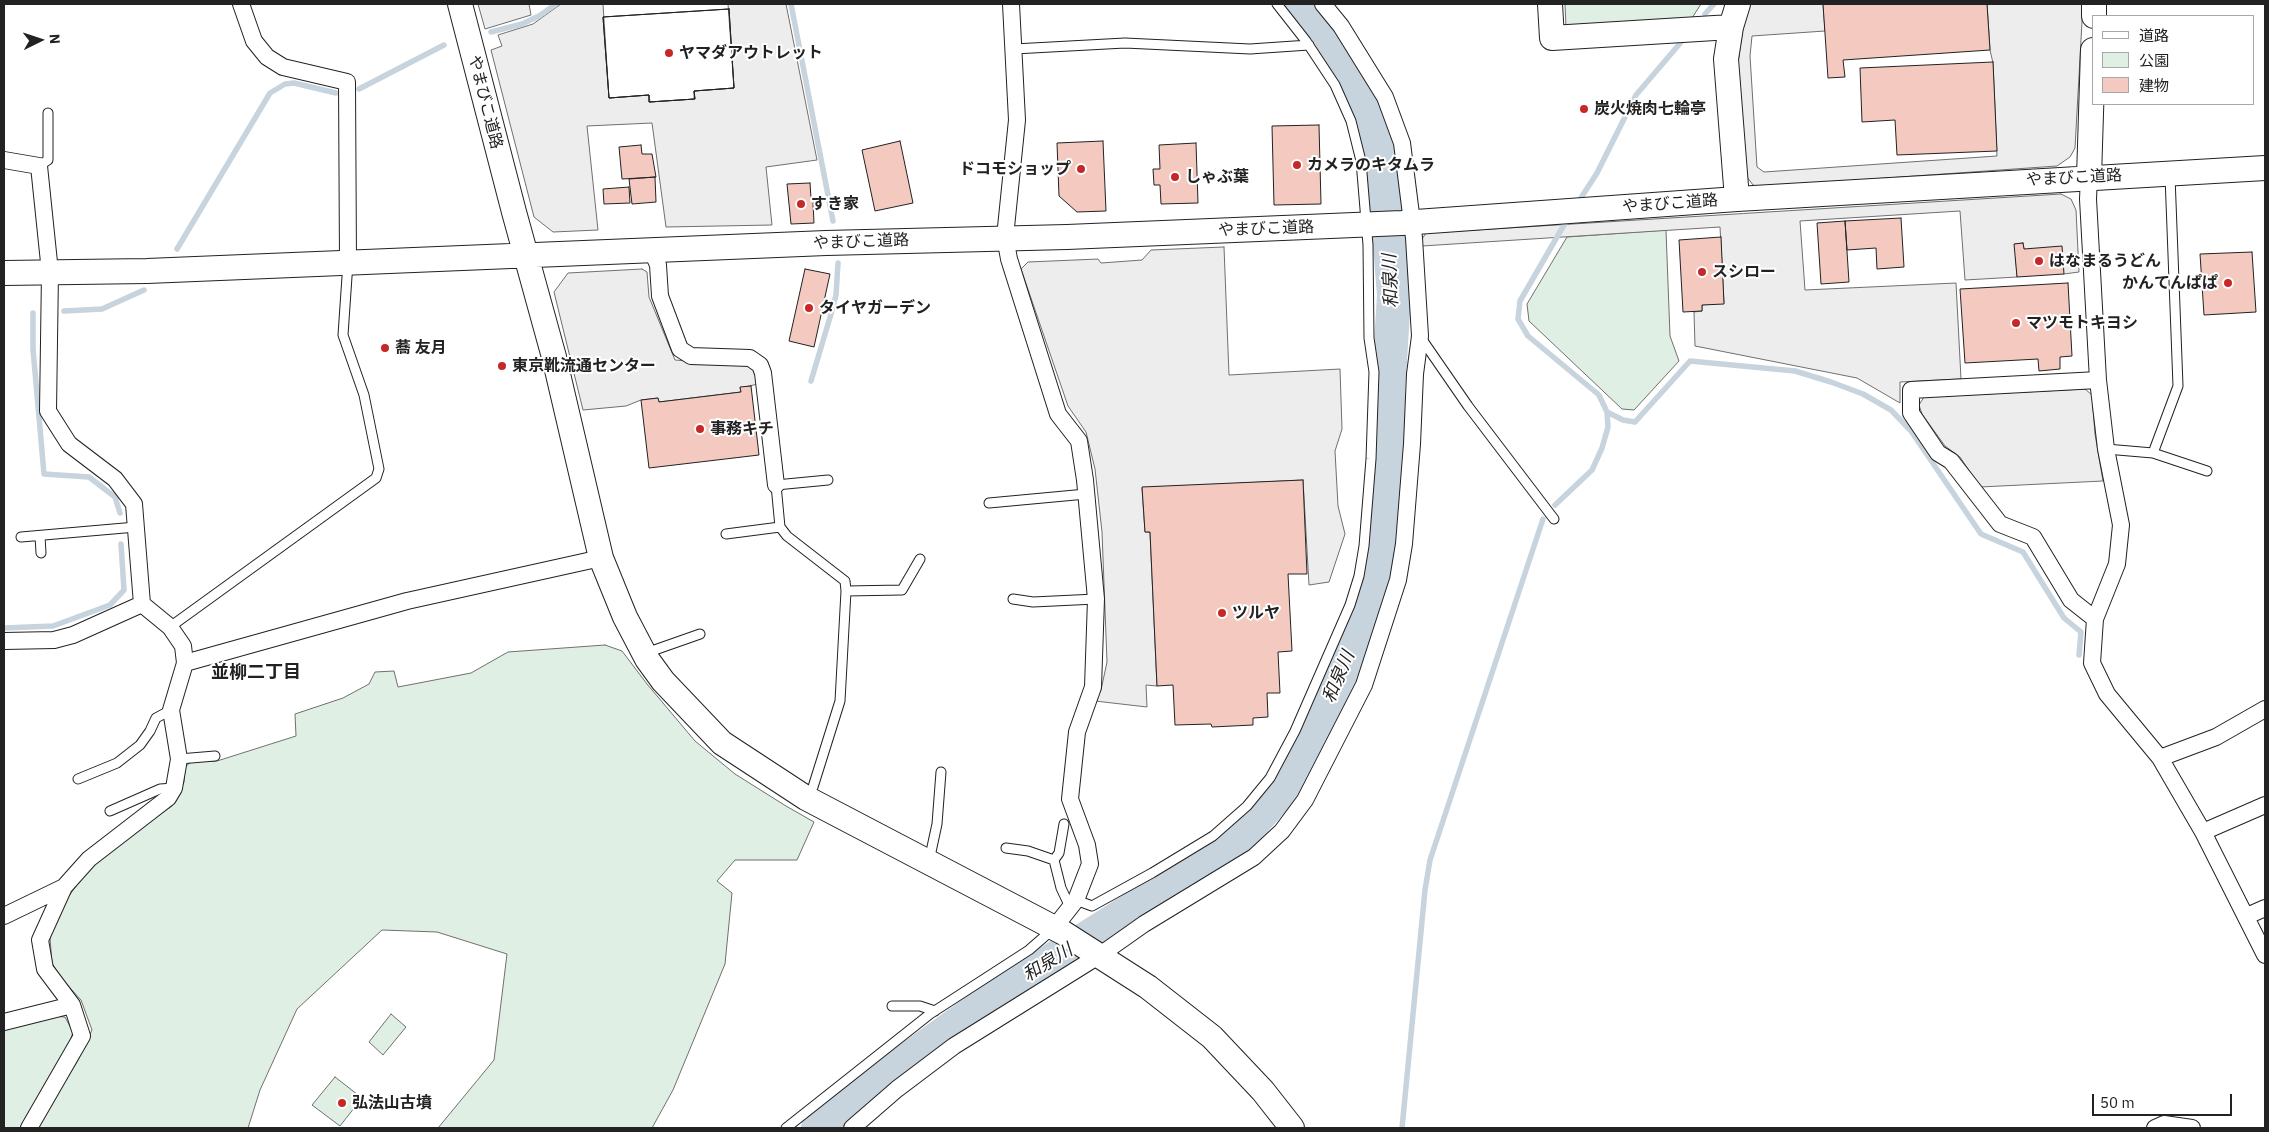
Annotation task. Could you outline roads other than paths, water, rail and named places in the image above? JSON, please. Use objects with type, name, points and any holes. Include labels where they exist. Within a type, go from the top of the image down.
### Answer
[{"type":"street","points":[[241,4],[254,41],[267,57],[283,67],[347,82],[348,262]]},
{"type":"street","name":"やまびこ道路","points":[[460,4],[526,256],[1408,223],[1737,199],[2265,168]]},
{"type":"street","points":[[1011,4],[1017,120],[1005,237],[1009,260],[1058,414],[1079,441],[1096,598],[1093,687],[1077,732],[1070,799],[1087,845],[1090,864],[1073,903],[1058,930]]},
{"type":"street","points":[[852,1128],[897,1089],[954,1046],[1095,952],[1254,857],[1282,831],[1306,800],[1364,685],[1398,580],[1407,509],[1415,374],[1420,336],[1402,143],[1385,97],[1341,26],[1323,4]]},
{"type":"street","points":[[1550,4],[1552,38],[1730,27]]},
{"type":"street","points":[[1737,199],[1726,59],[1730,27],[1738,4]]},
{"type":"street","points":[[2092,82],[2088,199],[2098,380],[2106,449],[2121,525],[2116,564],[2095,619],[2092,663],[2107,694],[2160,758],[2203,832],[2265,955]]},
{"type":"street","points":[[4,160],[40,166],[50,272],[48,412],[69,444],[115,480],[134,504],[142,604],[170,627],[183,646],[186,664],[171,710],[179,759],[174,788],[168,798],[89,859],[64,887],[40,940],[45,969],[72,1005],[82,1036],[29,1128]]},
{"type":"street","points":[[652,251],[658,265],[660,296],[680,349],[691,356],[750,358],[760,365],[763,373],[776,485]]},
{"type":"street","points":[[4,273],[147,271],[526,256],[554,357],[601,558],[625,617],[645,654],[663,681],[722,743],[806,798],[1058,930],[1148,987],[1212,1037],[1263,1091],[1292,1128]]},
{"type":"street","points":[[2095,619],[2071,600],[2033,537],[2000,524],[1952,461],[1938,452],[1911,413],[1911,390],[2098,380]]},
{"type":"street","points":[[186,664],[407,601],[601,558]]},
{"type":"street","points":[[4,641],[54,640],[73,635],[142,604]]},
{"type":"street","points":[[2160,758],[2216,737],[2265,709]]},
{"type":"street","points":[[2203,832],[2265,805]]},
{"type":"street","points":[[4,916],[64,887]]},
{"type":"street","points":[[2247,916],[2265,908]]},
{"type":"street","points":[[4,1022],[72,1005]]},
{"type":"street","points":[[2156,1128],[2164,1124],[2192,1128]]},
{"type":"lane","points":[[1064,824],[1059,853],[1054,860],[1061,888],[1073,903],[1092,906],[1152,874],[1213,836],[1246,806],[1270,778],[1295,731],[1350,605],[1364,546],[1371,459],[1374,372],[1369,338],[1368,225],[1362,161],[1351,121],[1335,85],[1309,45],[1277,4]]},
{"type":"lane","points":[[1014,49],[1125,43],[1250,49],[1309,45]]},
{"type":"lane","points":[[40,166],[48,160],[48,113]]},
{"type":"lane","points":[[2153,453],[2178,386],[2170,173]]},
{"type":"lane","points":[[170,627],[376,478],[380,469],[364,396],[343,335],[348,262]]},
{"type":"lane","points":[[1420,336],[1468,406],[1554,519]]},
{"type":"lane","points":[[2106,449],[2153,453],[2207,471]]},
{"type":"lane","points":[[806,798],[813,787],[840,700],[846,591],[845,581],[787,536],[780,527],[776,485],[828,480]]},
{"type":"lane","points":[[989,504],[1086,494]]},
{"type":"lane","points":[[21,538],[136,527]]},
{"type":"lane","points":[[726,534],[780,527]]},
{"type":"lane","points":[[40,536],[41,553]]},
{"type":"lane","points":[[846,591],[902,590],[920,560]]},
{"type":"lane","points":[[1013,599],[1034,602],[1096,598]]},
{"type":"lane","points":[[645,654],[700,634]]},
{"type":"lane","points":[[78,779],[117,763],[140,745],[156,718],[171,710]]},
{"type":"lane","points":[[179,759],[215,756]]},
{"type":"lane","points":[[929,862],[937,824],[941,772]]},
{"type":"lane","points":[[110,811],[160,789],[174,788]]},
{"type":"lane","points":[[1006,848],[1028,851],[1054,860]]},
{"type":"lane","points":[[786,1128],[936,1011],[1058,930]]},
{"type":"lane","points":[[892,1006],[920,1006],[936,1011]]},
{"type":"waterway","points":[[491,32],[522,24],[539,16],[556,4]]},
{"type":"waterway","points":[[791,4],[833,221]]},
{"type":"waterway","name":"和泉川","points":[[818,1128],[852,1100],[1003,991],[1232,846],[1285,787],[1305,754],[1335,688],[1366,613],[1379,573],[1387,519],[1388,394],[1394,295],[1386,196],[1372,121],[1346,67],[1302,4]]},
{"type":"waterway","points":[[1705,14],[1714,4]]},
{"type":"waterway","points":[[1577,204],[1597,173],[1636,95],[1682,41]]},
{"type":"waterway","points":[[359,89],[444,45]]},
{"type":"waterway","points":[[177,249],[270,93],[285,84],[294,83],[336,93]]},
{"type":"waterway","points":[[1568,218],[1520,301],[1518,319],[1528,336],[1599,395],[1607,412],[1623,420],[1635,422],[1690,361],[1795,371],[1863,394],[1891,410],[1911,431],[1981,534],[2023,552],[2064,618],[2081,632],[2079,655]]},
{"type":"waterway","points":[[811,381],[836,295],[838,263]]},
{"type":"waterway","points":[[64,311],[102,309],[144,290]]},
{"type":"waterway","points":[[33,313],[33,349],[44,474],[89,477],[115,497],[120,513]]},
{"type":"waterway","points":[[1555,505],[1592,470],[1602,448],[1608,427],[1607,412]]},
{"type":"waterway","points":[[1402,1128],[1425,890],[1430,860],[1543,519]]},
{"type":"waterway","points":[[4,628],[53,626],[110,605],[124,590],[121,544]]},
{"type":"place","name":"ヤマダアウトレット","points":[[669,53]]},
{"type":"place","name":"炭火焼肉七輪亭","points":[[1584,109]]},
{"type":"place","name":"カメラのキタムラ","points":[[1297,165]]},
{"type":"place","name":"ドコモショップ","points":[[1081,169]]},
{"type":"place","name":"しゃぶ葉","points":[[1175,177]]},
{"type":"place","name":"すき家","points":[[801,204]]},
{"type":"place","name":"はなまるうどん","points":[[2039,261]]},
{"type":"place","name":"スシロー","points":[[1702,272]]},
{"type":"place","name":"かんてんぱぱ","points":[[2228,283]]},
{"type":"place","name":"タイヤガーデン","points":[[809,308]]},
{"type":"place","name":"マツモトキヨシ","points":[[2016,323]]},
{"type":"place","name":"蕎 友月","points":[[385,348]]},
{"type":"place","name":"東京靴流通センター","points":[[502,366]]},
{"type":"place","name":"事務キチ","points":[[700,429]]},
{"type":"place","name":"ツルヤ","points":[[1222,613]]},
{"type":"place","name":"弘法山古墳","points":[[342,1103]]},
{"type":"district","name":"並柳二丁目","points":[[256,673]]}]
